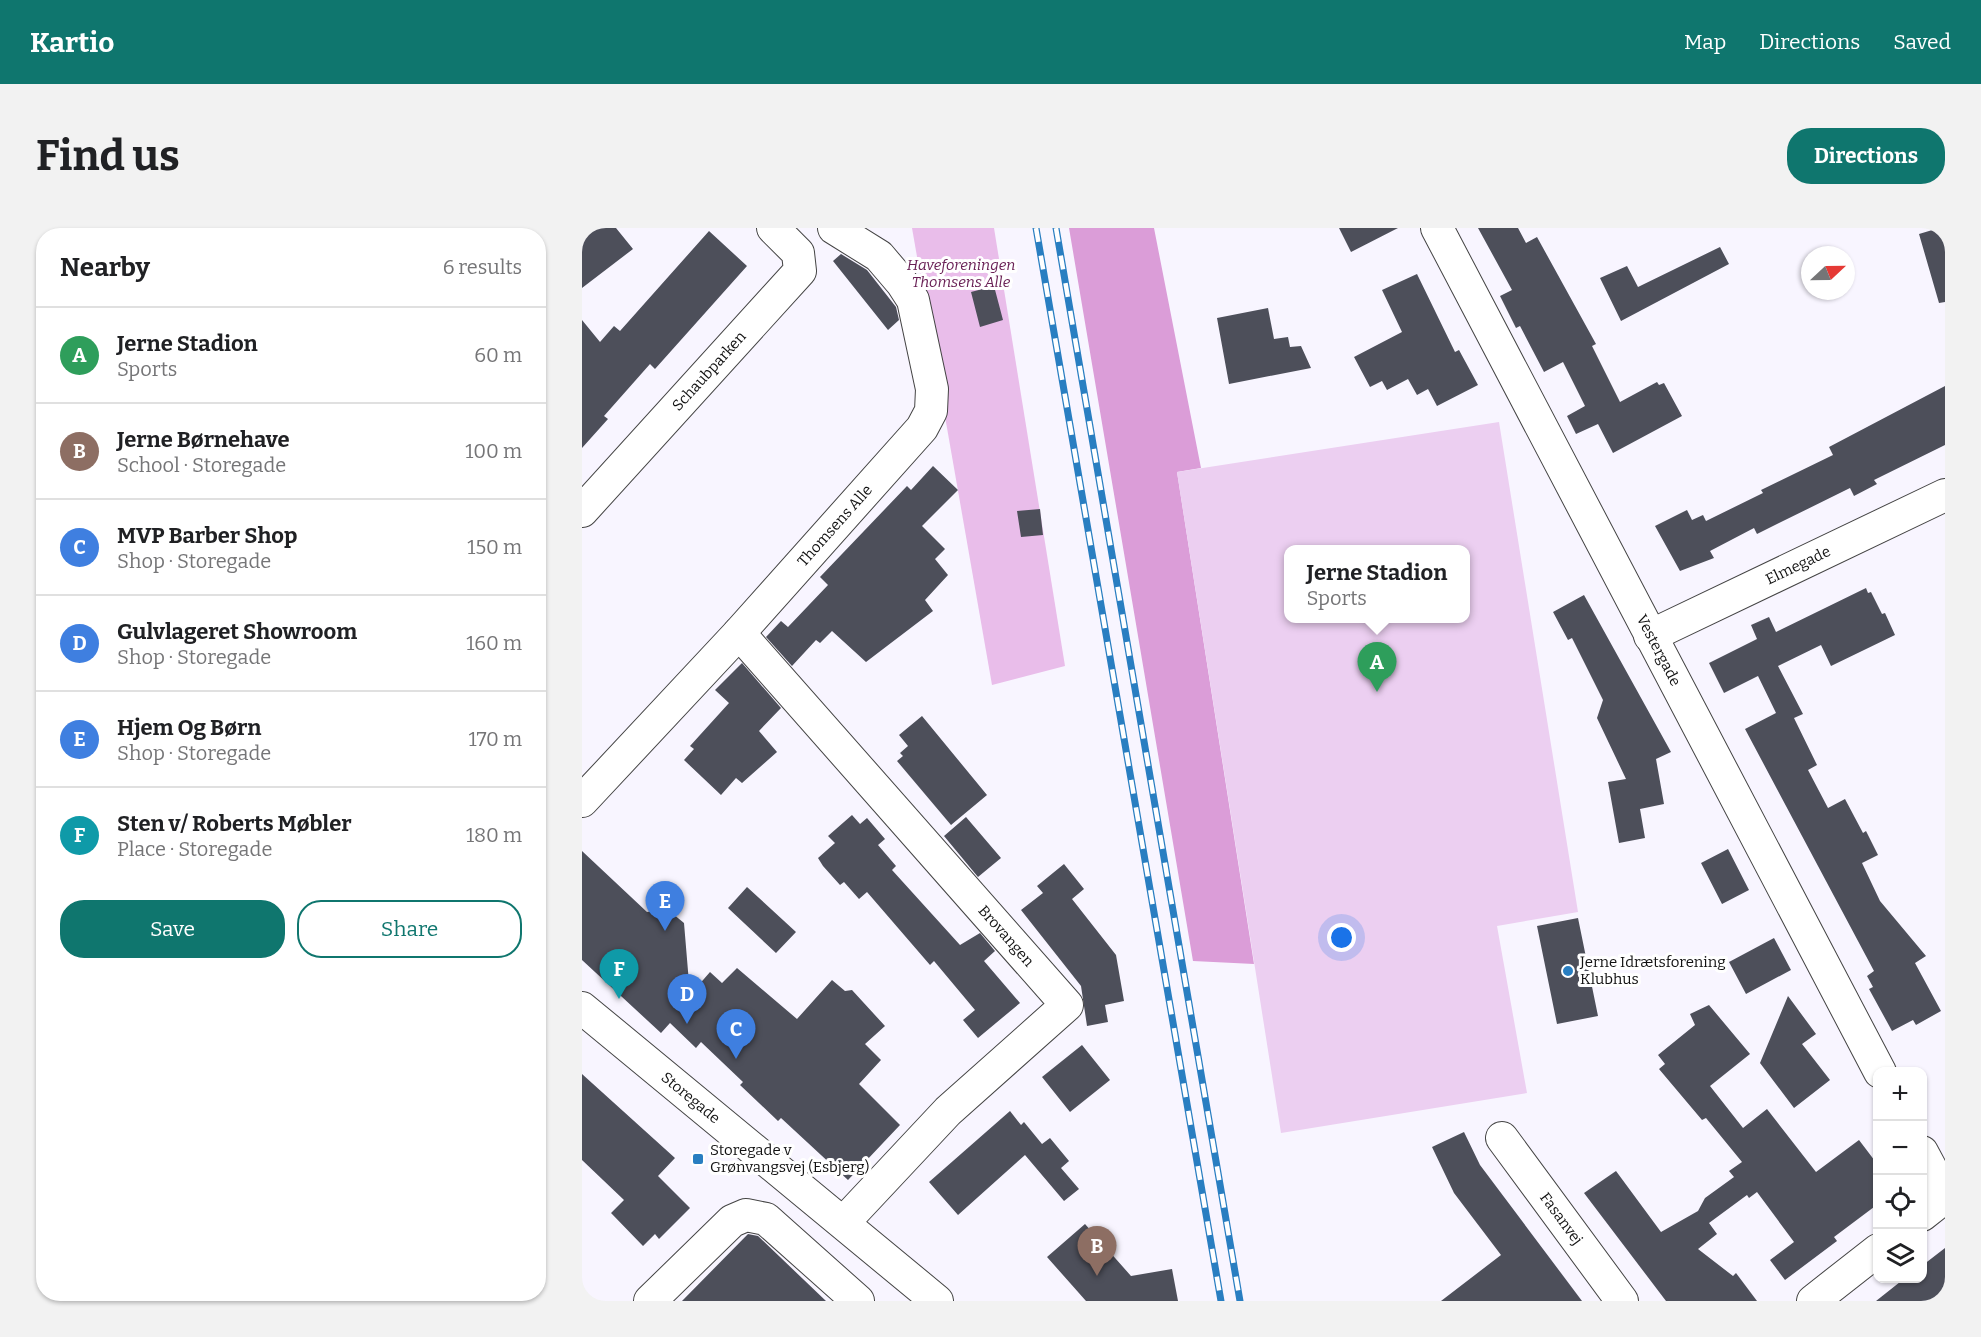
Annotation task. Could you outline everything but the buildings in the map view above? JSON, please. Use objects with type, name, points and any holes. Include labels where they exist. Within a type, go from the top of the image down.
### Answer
[{"type":"street","name":"Schaubparken","points":[[582,511],[800,272],[798,253],[773,228]]},
{"type":"street","name":"Thomsens Alle","points":[[582,801],[739,633],[922,428],[931,411],[932,389],[913,300],[879,256],[848,239],[834,228]]},
{"type":"street","name":"Vestergade","points":[[1437,228],[1878,1067]]},
{"type":"street","name":"Elmegade","points":[[1650,636],[1945,495]]},
{"type":"street","name":"Brovangen","points":[[739,633],[1067,1005],[948,1111],[844,1222]]},
{"type":"street","name":"Storegade","points":[[582,1008],[938,1301]]},
{"type":"street","name":"Fasanvej","points":[[1502,1138],[1622,1301]]},
{"type":"street","points":[[1927,1160],[1945,1196],[1927,1212]]},
{"type":"street","points":[[650,1301],[732,1221],[746,1215],[766,1219],[858,1301]]},
{"type":"street","points":[[1813,1301],[1873,1254]]},
{"type":"green space","name":"Haveforeningen Thomsens Alle","points":[[912,228],[994,228],[1065,666],[992,685]]},
{"type":"shaded area","points":[[1069,228],[1154,228],[1201,468],[1177,472],[1254,964],[1193,961]]},
{"type":"shaded area","points":[[1499,422],[1578,912],[1497,926],[1527,1093],[1281,1133],[1177,472]]},
{"type":"railway","points":[[1036,228],[1221,1301]]},
{"type":"railway","points":[[1056,228],[1240,1301]]},
{"type":"place","name":"Jerne Stadion","points":[[1377,692]]},
{"type":"place","name":"Hjem Og Børn","points":[[665,931]]},
{"type":"place","name":"Jerne Idrætsforening Klubhus","points":[[1568,971]]},
{"type":"place","name":"Sten v/ Roberts Møbler","points":[[619,999]]},
{"type":"place","name":"Gulvlageret Showroom","points":[[687,1024]]},
{"type":"place","name":"MVP Barber Shop","points":[[736,1059]]},
{"type":"place","name":"Storegade v Grønvangsvej (Esbjerg)","points":[[698,1159]]},
{"type":"place","name":"Jerne Børnehave","points":[[1097,1276]]}]
